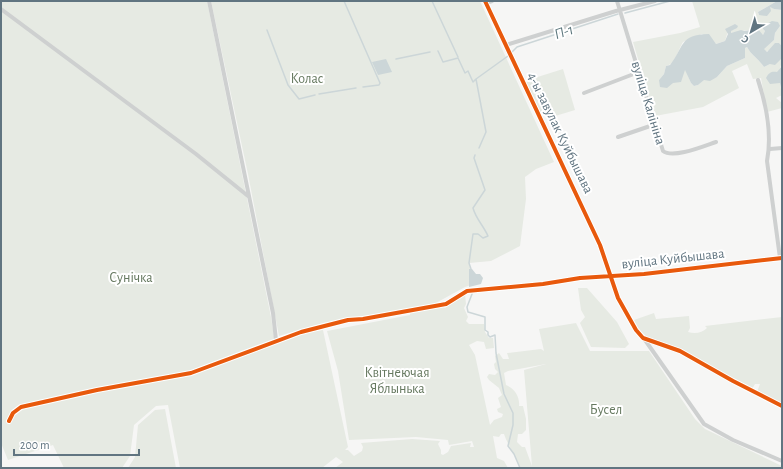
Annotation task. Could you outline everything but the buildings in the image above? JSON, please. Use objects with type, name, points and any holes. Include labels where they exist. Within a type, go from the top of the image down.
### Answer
[{"type":"street","points":[[9,421],[13,413],[21,407],[97,390],[191,373],[276,340],[273,313],[209,1]]},
{"type":"street","points":[[486,2],[492,1]]},
{"type":"street","name":"вуліца Калініна","points":[[617,1],[656,124],[662,148],[667,154],[692,150],[716,142]]},
{"type":"street","points":[[506,45],[620,10],[655,1]]},
{"type":"street","name":"4-ы завулак Куйбышава","points":[[486,2],[600,245],[623,309],[704,424],[733,440],[782,461]]},
{"type":"street","points":[[1,9],[202,158],[248,196]]},
{"type":"street","points":[[584,94],[639,72]]},
{"type":"street","points":[[758,80],[765,108],[770,149],[767,161],[781,258]]},
{"type":"street","points":[[618,137],[656,124]]},
{"type":"street","points":[[770,149],[782,148]]},
{"type":"street","name":"вуліца Куйбышава","points":[[276,340],[348,320],[363,319],[446,304],[463,293],[472,290],[781,258]]},
{"type":"street","points":[[643,338],[680,351],[733,381],[782,406]]},
{"type":"green space","name":"Сунічка","points":[[1,1],[207,1],[275,343],[276,344],[308,332],[323,330],[348,447],[345,450],[348,450],[354,456],[362,451],[363,447],[361,443],[412,439],[440,441],[438,444],[441,454],[443,455],[448,452],[451,446],[471,443],[470,447],[474,447],[472,441],[449,445],[448,440],[416,437],[349,440],[338,371],[327,331],[410,315],[410,312],[442,306],[445,308],[465,294],[466,304],[464,308],[468,317],[466,321],[469,324],[484,324],[485,332],[489,338],[493,338],[494,348],[486,349],[484,342],[477,341],[469,345],[475,355],[490,425],[494,420],[502,417],[503,414],[498,412],[497,409],[501,407],[498,398],[502,395],[499,388],[487,377],[489,374],[495,375],[498,372],[495,369],[494,364],[496,362],[495,356],[499,353],[503,359],[509,359],[507,353],[541,349],[544,351],[539,329],[576,323],[590,351],[649,351],[695,419],[705,429],[782,466],[782,468],[520,468],[504,434],[501,434],[499,437],[493,436],[497,458],[504,461],[508,468],[335,468],[343,462],[336,457],[322,468],[180,468],[168,405],[156,406],[134,425],[130,456],[122,468],[64,468],[53,445],[8,460],[1,443]],"holes":[[[546,364],[524,370],[532,466],[525,447],[522,447],[517,442],[518,434],[522,434],[526,430],[526,419],[523,406],[519,406],[519,399],[516,394],[506,385],[504,373]]]},
{"type":"green space","name":"Колас","points":[[211,1],[480,1],[554,162],[536,169],[525,177],[526,199],[520,246],[491,261],[469,263],[474,284],[465,287],[434,304],[323,323],[279,336],[248,174]]},
{"type":"green space","points":[[692,1],[777,1],[758,12],[759,15],[770,6],[774,9],[782,10],[782,46],[779,43],[766,52],[763,49],[774,40],[775,33],[780,26],[763,29],[765,31],[763,35],[754,29],[731,33],[730,31],[737,28],[728,31],[725,41],[716,44],[702,34],[683,42],[674,60],[666,66],[664,74],[659,80],[673,82],[685,69],[691,83],[694,86],[698,85],[704,79],[717,77],[727,66],[745,58],[745,48],[747,47],[764,67],[782,58],[777,82],[780,83],[782,95],[776,98],[782,103],[782,108],[767,112],[761,78],[753,79],[747,64],[732,71],[739,88],[703,107],[655,116],[633,42],[680,33],[700,27]]},
{"type":"green space","points":[[563,69],[575,110],[552,117],[548,112],[541,115],[526,83],[528,80]]},
{"type":"green space","points":[[578,288],[587,288],[617,322],[629,344],[625,348],[591,347],[580,323],[585,317],[581,310]]},
{"type":"green space","points":[[654,313],[656,319],[689,316],[690,328],[688,332],[693,333],[703,331],[707,328],[705,326],[782,317],[782,404],[757,392],[760,384],[755,384],[752,389],[692,356],[647,337],[638,329],[634,320]]},
{"type":"green space","points":[[165,409],[176,468],[128,468],[135,457],[138,425],[155,410]]},
{"type":"shaded area","points":[[777,1],[782,1],[782,10],[770,7],[771,11],[767,16],[759,15],[758,12]]},
{"type":"shaded area","points":[[772,21],[778,22],[780,26],[775,33],[774,40],[764,49],[767,52],[775,43],[779,43],[782,46],[782,58],[775,65],[770,64],[764,67],[747,47],[745,48],[745,58],[727,66],[717,77],[710,81],[704,80],[698,85],[694,86],[685,70],[681,82],[673,83],[667,88],[660,87],[659,80],[664,74],[666,66],[670,65],[687,39],[692,36],[709,34],[716,44],[725,41],[728,34],[725,29],[735,24],[738,26],[731,31],[731,33],[741,30],[758,29],[763,35],[765,31],[763,26]]},
{"type":"shaded area","points":[[386,59],[392,72],[378,75],[372,62]]},
{"type":"shaded area","points":[[782,66],[782,92],[780,83],[770,84],[766,78],[768,74],[771,72],[777,72]]},
{"type":"shaded area","points":[[469,269],[472,269],[476,274],[480,274],[483,278],[481,284],[469,287]]},
{"type":"waterway","points":[[344,1],[380,83],[379,85],[363,87]]},
{"type":"waterway","points":[[432,1],[458,57]]},
{"type":"waterway","name":"П-1","points":[[625,13],[670,1]]},
{"type":"waterway","name":"П-1","points":[[512,52],[517,47],[618,14]]},
{"type":"waterway","points":[[267,30],[288,85],[299,99],[315,95]]},
{"type":"waterway","points":[[438,51],[443,62],[458,58],[465,73],[468,71],[473,82],[476,79]]},
{"type":"waterway","points":[[396,59],[430,52]]},
{"type":"waterway","name":"П-1","points":[[479,148],[486,132],[476,79],[508,56]]},
{"type":"waterway","points":[[319,94],[356,88]]},
{"type":"waterway","points":[[471,269],[469,263],[473,234],[478,234],[483,238],[488,236],[473,208],[485,190],[474,158],[475,155]]},
{"type":"waterway","points":[[472,294],[467,307],[468,312],[485,317],[485,330],[488,332],[490,337],[495,335],[496,353],[504,394],[513,413],[513,425],[508,446],[514,454],[520,468]]},
{"type":"cycle path","points":[[485,1],[600,245],[618,298],[636,330],[643,338],[680,351],[733,381],[782,406]]},
{"type":"cycle path","points":[[9,421],[13,413],[21,407],[97,390],[191,373],[301,332],[348,320],[363,319],[446,304],[467,291],[543,284],[580,278],[644,274],[782,258]]},
{"type":"park label","name":"Квітнеючая Яблынька","points":[[397,382]]},
{"type":"park label","name":"Бусел","points":[[606,410]]}]
